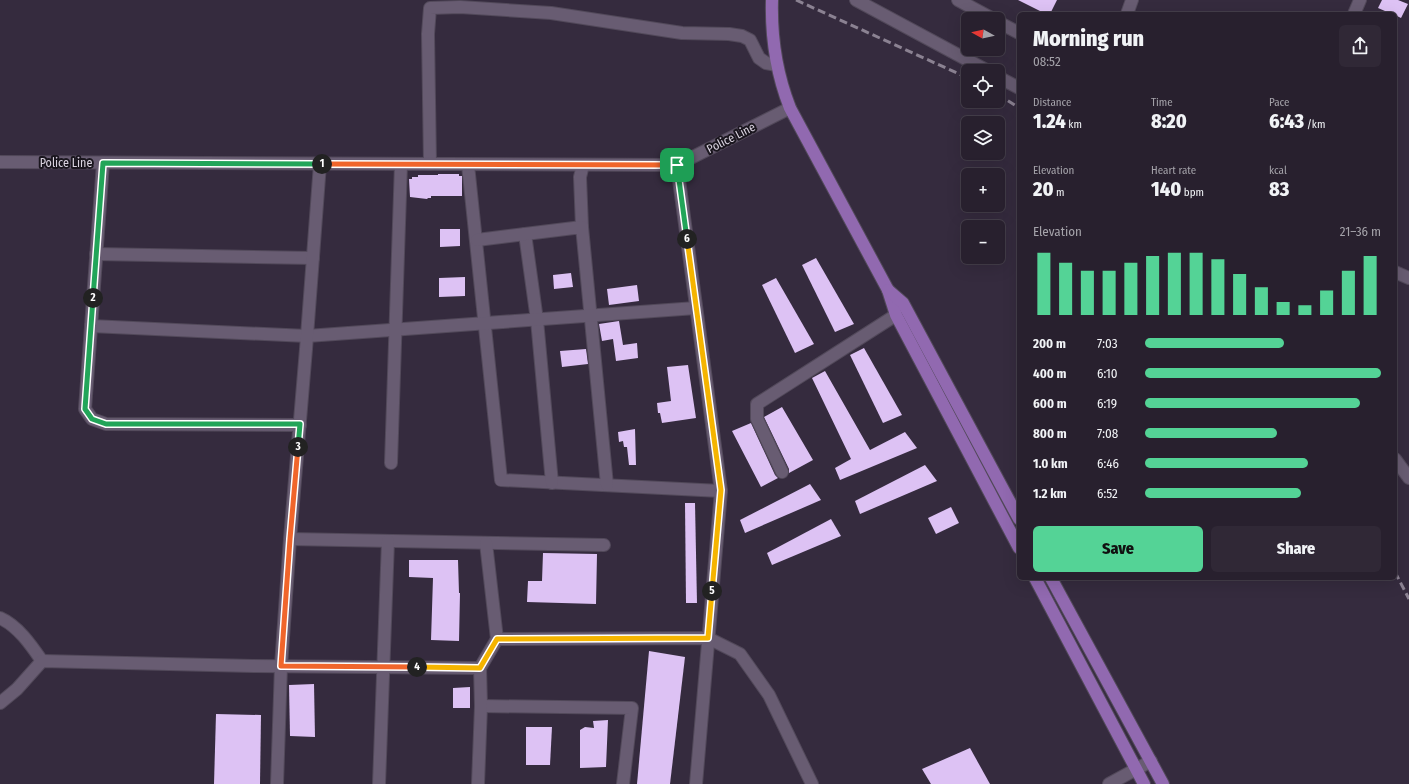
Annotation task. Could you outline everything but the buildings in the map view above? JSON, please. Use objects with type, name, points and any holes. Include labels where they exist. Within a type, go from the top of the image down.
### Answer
[{"type":"main road","points":[[772,0],[771,11],[777,65],[782,86],[790,108],[888,290],[896,315],[1017,544]]},
{"type":"main road","points":[[888,290],[903,303],[1017,515]]},
{"type":"main road","points":[[1036,580],[1144,784]]},
{"type":"main road","points":[[1052,580],[1163,784]]},
{"type":"street","points":[[856,0],[975,64]]},
{"type":"street","points":[[958,0],[980,12]]},
{"type":"street","points":[[1128,12],[1132,0]]},
{"type":"street","points":[[1355,12],[1360,0]]},
{"type":"street","points":[[430,164],[428,34],[430,8],[460,7],[551,13],[682,33],[729,34],[742,36],[750,40],[759,58],[766,63],[777,65]]},
{"type":"street","points":[[1005,26],[1017,32]]},
{"type":"street","points":[[1005,81],[1017,87]]},
{"type":"street","name":"Police Line","points":[[0,162],[677,165],[790,108]]},
{"type":"street","points":[[103,163],[85,409],[92,419],[106,424],[300,424]]},
{"type":"street","points":[[277,784],[281,666],[320,164]]},
{"type":"street","points":[[391,463],[401,164]]},
{"type":"street","points":[[468,165],[501,480],[721,490]]},
{"type":"street","points":[[583,165],[580,177],[582,227],[607,485]]},
{"type":"street","points":[[677,165],[721,490],[696,784]]},
{"type":"street","points":[[477,240],[582,227]]},
{"type":"street","points":[[525,234],[537,320],[552,483]]},
{"type":"street","points":[[96,254],[313,258]]},
{"type":"street","points":[[1397,273],[1409,278]]},
{"type":"street","points":[[91,326],[307,336],[395,331],[696,308]]},
{"type":"street","points":[[782,472],[757,419],[757,404],[896,315]]},
{"type":"street","points":[[1397,462],[1409,478]]},
{"type":"street","points":[[290,539],[604,545]]},
{"type":"street","points":[[379,784],[388,541]]},
{"type":"street","points":[[478,784],[481,706],[480,668],[497,639],[486,543]]},
{"type":"street","points":[[0,618],[5,620],[28,641],[42,661]]},
{"type":"street","points":[[497,639],[708,638],[740,654],[769,695],[812,784]]},
{"type":"street","points":[[0,703],[17,689],[42,661],[480,668]]},
{"type":"street","points":[[481,706],[632,708],[622,784]]},
{"type":"street","points":[[1109,784],[1151,761]]},
{"type":"railway","points":[[796,0],[961,75]]},
{"type":"railway","points":[[1005,99],[1017,107]]},
{"type":"railway","points":[[1397,576],[1409,599]]},
{"type":"route","points":[[103,163],[677,165],[721,490],[708,638],[497,639],[480,668],[281,666],[300,424],[106,424],[92,419],[85,409],[103,163]]}]
